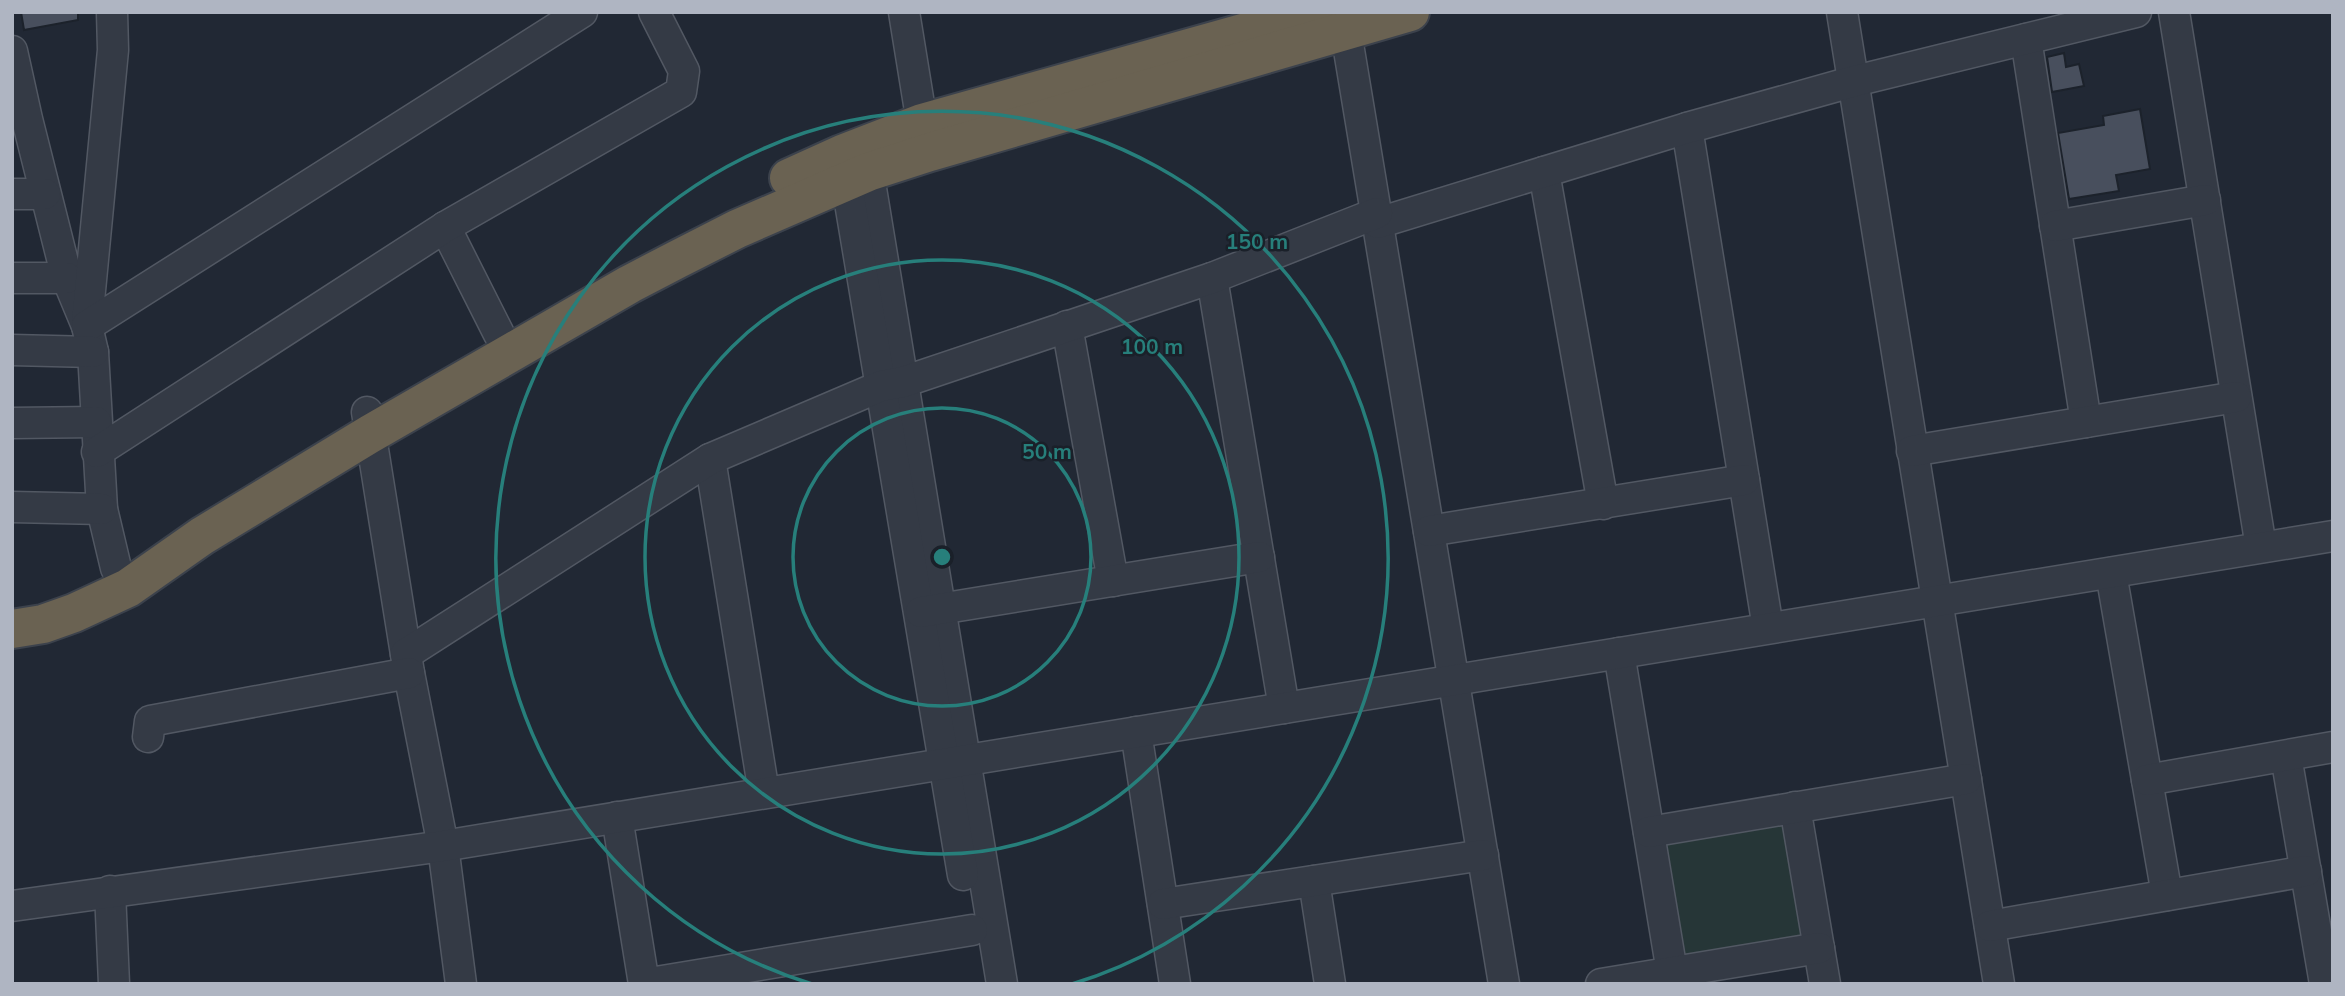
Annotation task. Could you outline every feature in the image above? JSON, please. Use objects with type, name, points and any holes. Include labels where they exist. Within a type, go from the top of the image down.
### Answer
[{"type":"highway","points":[[369,423],[737,229],[922,123],[1332,22],[1410,12]]},
{"type":"highway","points":[[12,629],[43,624],[74,613],[122,578],[369,423],[499,334],[664,238],[855,163],[930,152],[1332,22]]},
{"type":"highway","points":[[12,606],[37,602],[90,583],[122,578]]},
{"type":"street","points":[[112,12],[113,50],[90,339],[102,509],[122,578]]},
{"type":"street","points":[[12,350],[90,339],[582,12]]},
{"type":"street","points":[[97,452],[445,228],[681,92],[684,71],[654,12]]},
{"type":"street","points":[[904,12],[922,123]]},
{"type":"street","points":[[1842,12],[1999,984]]},
{"type":"street","points":[[148,737],[150,721],[408,664],[710,459],[892,384],[1212,278],[1378,218],[1855,81],[2136,12]]},
{"type":"street","points":[[2174,12],[2261,547]]},
{"type":"street","points":[[1332,22],[1378,218],[1504,984]]},
{"type":"street","points":[[2026,39],[2086,422]]},
{"type":"street","points":[[12,51],[20,119],[45,194],[67,278],[90,339]]},
{"type":"street","points":[[1687,128],[1769,628]]},
{"type":"street","points":[[855,163],[955,762],[1002,984]]},
{"type":"street","points":[[1544,172],[1603,504]]},
{"type":"street","points":[[12,194],[45,194]]},
{"type":"street","points":[[2056,226],[2204,200]]},
{"type":"street","points":[[445,228],[499,334]]},
{"type":"street","points":[[12,278],[67,278]]},
{"type":"street","points":[[1212,278],[1284,708]]},
{"type":"street","points":[[1067,326],[1113,581]]},
{"type":"street","points":[[1912,451],[2236,397]]},
{"type":"street","points":[[12,423],[96,422]]},
{"type":"street","points":[[369,423],[408,664],[443,846],[461,984]]},
{"type":"street","points":[[710,459],[764,793]]},
{"type":"street","points":[[1429,531],[1744,480]]},
{"type":"street","points":[[12,507],[102,509]]},
{"type":"street","points":[[12,906],[443,846],[2333,536]]},
{"type":"street","points":[[930,610],[1259,557]]},
{"type":"street","points":[[2111,573],[2167,895]]},
{"type":"street","points":[[1619,653],[1672,972]]},
{"type":"street","points":[[1136,732],[1175,984]]},
{"type":"street","points":[[2147,780],[2333,747]]},
{"type":"street","points":[[2286,756],[2325,984]]},
{"type":"street","points":[[955,762],[972,930],[981,984]]},
{"type":"street","points":[[1648,832],[1966,779]]},
{"type":"street","points":[[1795,807],[1825,984]]},
{"type":"street","points":[[617,817],[644,984],[793,972],[972,930]]},
{"type":"street","points":[[1163,904],[1483,855]]},
{"type":"street","points":[[1990,926],[2306,871]]},
{"type":"street","points":[[1314,881],[1330,984]]},
{"type":"street","points":[[110,891],[114,984]]},
{"type":"street","points":[[1601,984],[1819,948]]},
{"type":"shaded area","points":[[1790,815],[1812,943],[1679,965],[1657,837]]},
{"type":"building","points":[[21,12],[78,12],[78,20],[24,30]]},
{"type":"building","points":[[2064,53],[2066,67],[2079,64],[2084,86],[2052,92],[2047,57]]},
{"type":"building","points":[[2140,109],[2150,169],[2116,175],[2119,191],[2069,199],[2058,133],[2104,125],[2103,116]]}]
